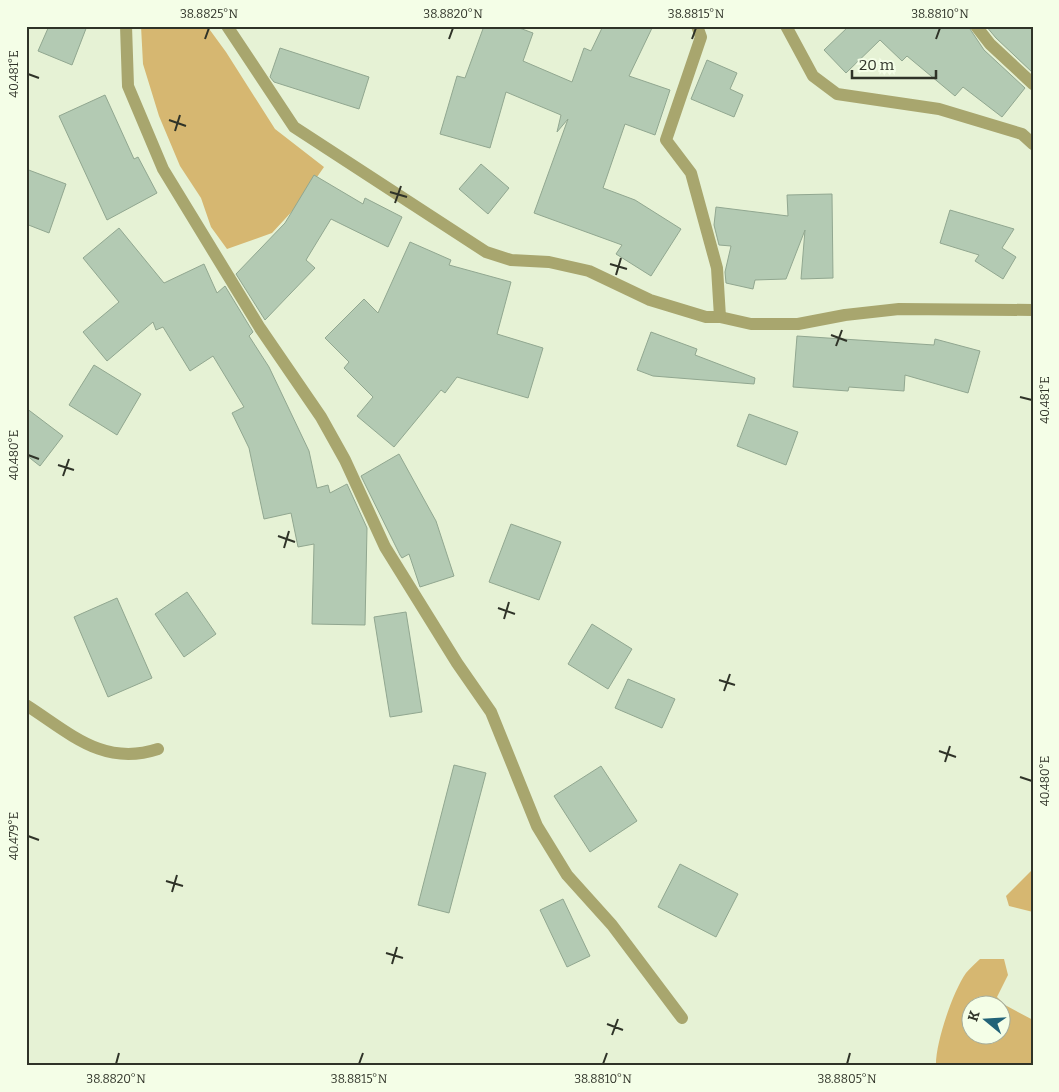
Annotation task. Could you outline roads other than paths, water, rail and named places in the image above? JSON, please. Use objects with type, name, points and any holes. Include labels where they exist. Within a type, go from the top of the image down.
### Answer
[{"type":"street","points":[[126,26],[128,86],[163,168],[260,328],[321,417],[345,460],[385,547],[457,662],[491,712],[537,826],[567,875],[612,925],[682,1018]]},
{"type":"street","points":[[227,26],[294,127],[486,252],[511,260],[549,262],[589,271],[650,300],[706,318],[720,318],[751,324],[798,324],[845,315],[898,309],[1033,310]]},
{"type":"street","points":[[697,26],[701,37],[666,140],[691,174],[717,268],[720,318]]},
{"type":"street","points":[[786,26],[813,76],[837,94],[939,109],[1022,134],[1033,144]]},
{"type":"street","points":[[976,26],[990,44],[1033,84]]},
{"type":"street","points":[[26,705],[99,750],[123,756],[141,754],[158,749]]}]
